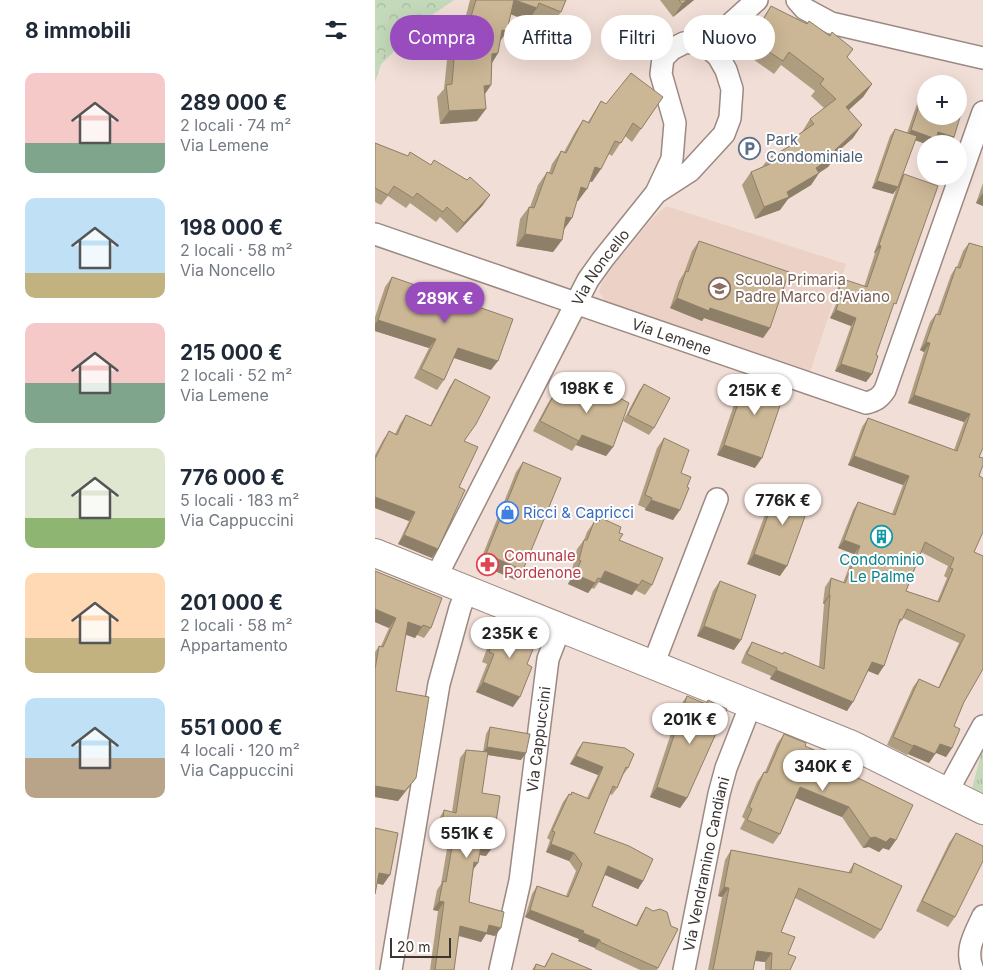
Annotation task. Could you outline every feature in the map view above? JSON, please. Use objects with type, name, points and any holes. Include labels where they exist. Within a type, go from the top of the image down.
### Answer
[{"type":"main road","points":[[375,553],[852,745],[983,810]]},
{"type":"street","points":[[740,15],[757,0]]},
{"type":"street","points":[[797,0],[805,9],[831,23],[983,58]]},
{"type":"street","name":"Via Noncello","points":[[436,577],[576,303],[603,259],[656,193],[672,159],[675,122],[661,74],[663,58],[672,48],[683,43]]},
{"type":"street","points":[[656,193],[690,171],[724,134],[730,118],[732,89],[727,70],[721,60]]},
{"type":"street","name":"Via Lemene","points":[[375,234],[866,403],[875,401],[885,390],[983,112]]},
{"type":"street","points":[[653,665],[717,499]]},
{"type":"street","points":[[391,970],[439,684],[460,608],[467,590]]},
{"type":"street","name":"Via Cappuccini","points":[[501,970],[520,881],[548,659],[560,628]]},
{"type":"street","name":"Via Vendramino Candiani","points":[[684,970],[719,794],[751,704]]},
{"type":"street","points":[[947,792],[983,726]]},
{"type":"street","points":[[973,970],[969,955],[970,945],[983,916]]},
{"type":"shaded area","name":"Scuola Primaria Padre Marco d'Aviano","points":[[666,206],[846,264],[810,372],[606,302],[599,292],[601,285],[613,266],[651,220]]},
{"type":"green space","points":[[375,0],[447,0],[432,15],[390,15],[390,55],[375,70]]},
{"type":"green space","points":[[375,0],[454,0],[432,15],[390,15],[390,37],[375,82]]},
{"type":"green space","points":[[983,747],[983,803],[970,796]]},
{"type":"building","points":[[476,0],[514,0],[511,15],[504,15],[504,30],[502,30],[498,53],[494,54],[494,15],[471,15]]},
{"type":"building","points":[[515,0],[566,0],[561,12],[539,3],[537,8]]},
{"type":"building","points":[[679,0],[687,0],[682,4]]},
{"type":"building","points":[[771,6],[807,24],[809,21],[830,36],[832,32],[853,49],[847,57],[872,84],[846,107],[862,125],[835,150],[837,154],[816,168],[819,173],[787,192],[789,197],[764,207],[751,172],[772,163],[769,158],[797,142],[795,137],[814,124],[810,119],[836,99],[820,84],[824,79],[789,52],[783,61],[775,56],[775,15],[766,15]]},
{"type":"building","points":[[454,60],[492,60],[491,85],[484,86],[486,109],[449,111],[446,85],[452,84]]},
{"type":"building","points":[[631,73],[663,97],[641,129],[633,123],[621,143],[615,141],[601,169],[595,167],[587,189],[581,187],[572,218],[566,217],[562,240],[525,234],[529,207],[534,208],[547,172],[552,174],[561,151],[566,153],[583,120],[589,123],[601,101],[606,104]]},
{"type":"building","points":[[917,112],[917,125],[958,125],[955,135],[938,132],[937,135],[925,135],[911,130]]},
{"type":"building","points":[[895,129],[917,136],[898,187],[877,181]]},
{"type":"building","points":[[375,143],[408,156],[410,152],[431,165],[434,160],[467,180],[470,177],[490,195],[464,223],[447,207],[443,212],[417,193],[413,198],[394,186],[388,195],[375,188]]},
{"type":"building","points":[[904,174],[917,179],[917,185],[938,186],[896,304],[894,303],[876,355],[878,356],[872,374],[841,364],[856,318],[836,310],[841,296],[837,295],[843,279],[867,287],[881,246],[879,245]]},
{"type":"building","points":[[699,241],[789,272],[770,328],[710,308],[709,311],[677,298]]},
{"type":"building","points":[[969,243],[983,247],[983,448],[979,457],[983,458],[983,465],[979,476],[983,478],[983,532],[974,552],[983,556],[983,669],[964,702],[954,726],[960,729],[952,748],[940,744],[935,754],[893,737],[919,679],[939,688],[965,635],[907,609],[902,620],[900,619],[884,666],[872,662],[853,702],[776,670],[777,668],[747,654],[752,642],[783,654],[784,652],[824,669],[831,578],[845,583],[860,546],[844,540],[858,502],[895,515],[909,476],[854,456],[868,418],[957,451],[970,414],[914,395],[930,343],[926,342],[936,314],[940,315],[956,267],[960,268]],"holes":[[[925,542],[954,558],[950,568],[953,569],[939,602],[906,591]]]},
{"type":"building","points":[[392,277],[513,319],[498,361],[458,348],[444,380],[421,369],[436,339],[378,320]]},
{"type":"building","points":[[748,374],[786,388],[762,458],[724,445]]},
{"type":"building","points":[[581,377],[629,403],[613,447],[582,435],[579,441],[540,421],[555,393],[569,400]]},
{"type":"building","points":[[455,379],[490,397],[476,424],[464,441],[478,447],[459,487],[465,490],[438,549],[404,535],[415,512],[375,497],[375,459],[389,431],[397,435],[406,415],[431,426]]},
{"type":"building","points":[[644,384],[670,398],[654,428],[628,415]]},
{"type":"building","points":[[664,438],[689,450],[681,473],[691,477],[687,487],[689,488],[680,510],[651,500],[652,498],[645,495]]},
{"type":"building","points":[[523,462],[561,478],[523,570],[486,554]]},
{"type":"building","points":[[779,485],[812,497],[787,566],[754,554]]},
{"type":"building","points":[[601,518],[621,527],[619,533],[623,534],[619,540],[663,558],[652,585],[642,580],[639,585],[605,571],[601,579],[598,578],[595,583],[575,574],[581,561],[579,560],[584,540],[587,540],[594,522],[598,523]]},
{"type":"building","points":[[375,571],[442,598],[431,628],[408,622],[396,691],[429,697],[416,778],[405,791],[375,786],[375,669],[379,646],[383,647],[396,618],[375,609]]},
{"type":"building","points":[[720,581],[756,595],[741,640],[704,626]]},
{"type":"building","points":[[500,622],[538,637],[527,664],[532,667],[520,697],[483,682],[494,654],[489,652]]},
{"type":"building","points":[[687,696],[706,704],[708,700],[727,709],[687,798],[657,787]]},
{"type":"building","points":[[490,727],[530,734],[526,753],[487,747]]},
{"type":"building","points":[[784,734],[806,743],[805,746],[841,762],[838,768],[913,805],[896,840],[890,838],[886,842],[875,837],[870,838],[849,807],[800,787],[780,834],[747,820],[752,809],[749,807],[764,772],[767,773]]},
{"type":"building","points":[[583,742],[625,748],[634,754],[617,788],[613,786],[594,833],[629,846],[653,859],[643,881],[608,866],[592,906],[637,926],[646,907],[653,911],[660,909],[667,912],[671,926],[678,929],[658,968],[600,942],[600,940],[583,933],[584,931],[530,910],[537,886],[568,897],[582,864],[574,853],[551,844],[555,832],[552,831],[569,794],[571,795],[572,792],[589,799],[603,767],[576,756]]},
{"type":"building","points":[[466,750],[488,752],[482,793],[500,796],[492,848],[481,846],[478,863],[474,862],[469,902],[504,912],[501,928],[489,925],[487,933],[460,926],[454,970],[435,970],[444,902],[439,901],[443,881],[446,882],[454,835],[441,832],[444,810],[456,813]]},
{"type":"building","points":[[375,828],[398,833],[390,875],[379,873],[375,894]]},
{"type":"building","points":[[956,833],[983,846],[983,861],[955,917],[922,901]]},
{"type":"building","points":[[731,850],[851,873],[854,863],[902,886],[881,930],[799,888],[781,932],[795,937],[788,954],[796,957],[790,970],[771,970],[772,953],[757,951],[753,970],[713,970],[729,888],[724,887]]},
{"type":"building","points":[[552,953],[592,970],[534,970],[536,964],[545,967]]},
{"type":"place","name":"Park Condominiale","points":[[750,148]]},
{"type":"place","name":"Scuola Primaria Padre Marco d'Aviano","points":[[719,288]]},
{"type":"place","name":"Ricci & Capricci","points":[[507,512]]},
{"type":"place","name":"Condominio Le Palme","points":[[882,536]]},
{"type":"place","name":"Comunale Pordenone","points":[[488,564]]}]
